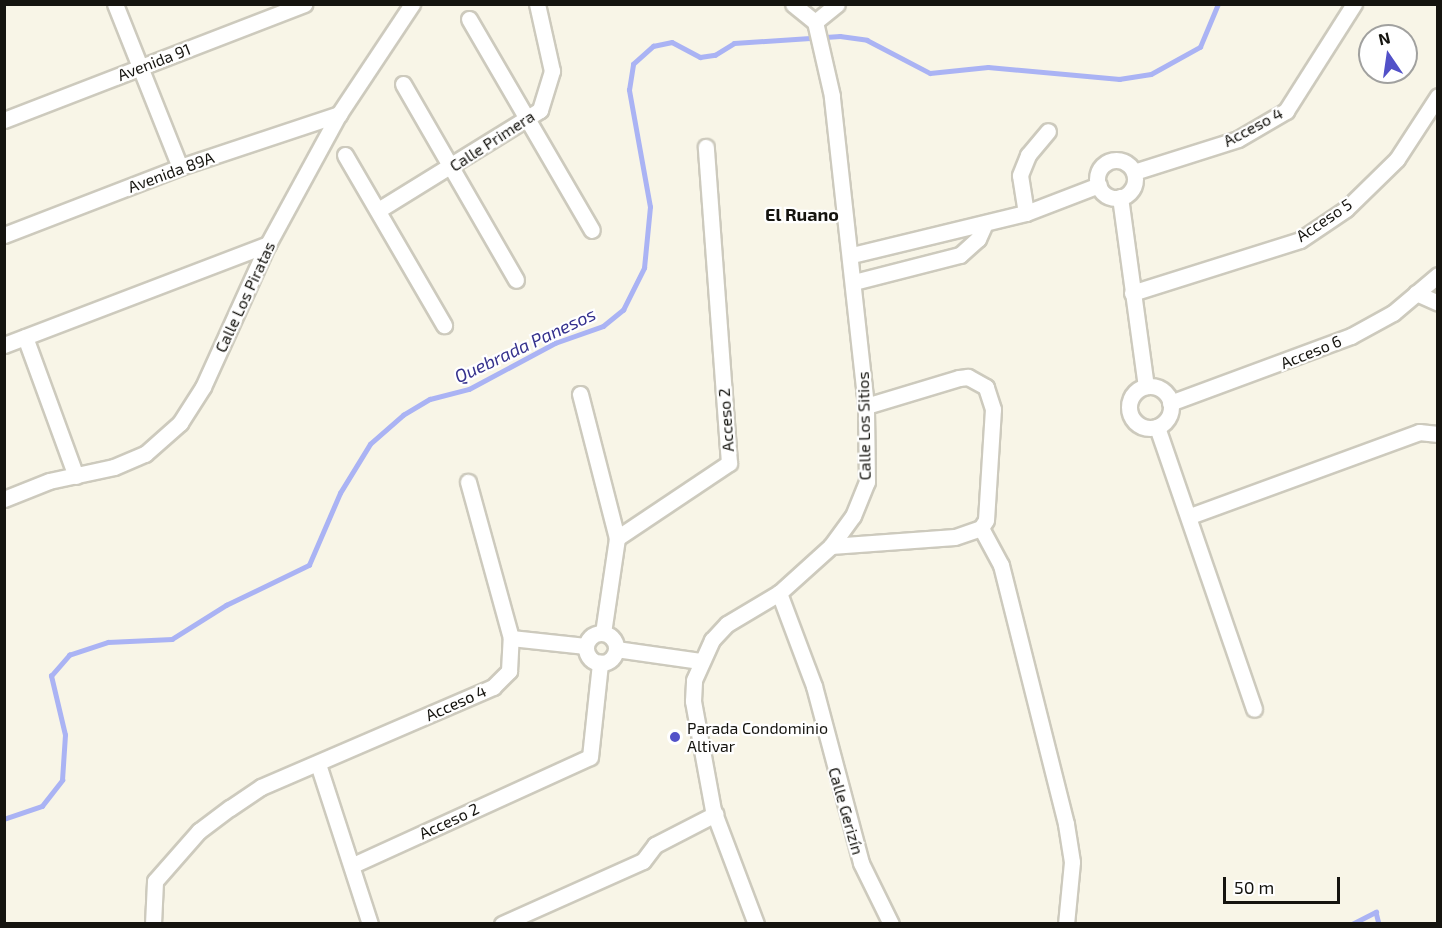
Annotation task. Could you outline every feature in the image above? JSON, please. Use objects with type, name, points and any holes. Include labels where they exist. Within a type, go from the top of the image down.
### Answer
[{"type":"street","points":[[115,4],[180,167]]},
{"type":"street","name":"Avenida 91","points":[[4,120],[304,4]]},
{"type":"street","name":"Calle Los Piratas","points":[[4,499],[49,481],[75,476],[145,454],[180,423],[203,387],[268,244],[339,114],[412,4]]},
{"type":"street","name":"Calle Primera","points":[[380,209],[453,167],[528,119],[546,100],[551,79],[537,4]]},
{"type":"street","points":[[793,4],[815,22],[837,4]]},
{"type":"street","name":"Acceso 4","points":[[1134,172],[1238,139],[1286,111],[1354,4]]},
{"type":"street","points":[[469,19],[592,230]]},
{"type":"street","name":"Calle Los Sitios","points":[[756,924],[715,814],[693,701],[699,661],[727,624],[778,592],[831,546],[853,516],[867,482],[866,406],[852,255],[832,96],[815,22]]},
{"type":"street","points":[[403,84],[516,279]]},
{"type":"street","name":"Acceso 5","points":[[1132,293],[1300,240],[1346,209],[1397,159],[1437,96]]},
{"type":"street","name":"Avenida 89A","points":[[4,235],[180,167],[339,114]]},
{"type":"street","points":[[1026,213],[1020,175],[1028,154],[1048,131]]},
{"type":"street","name":"Acceso 2","points":[[617,538],[729,463],[706,147]]},
{"type":"street","points":[[345,155],[380,209],[444,326]]},
{"type":"street","points":[[1113,160],[1126,162],[1134,172],[1131,190],[1120,197],[1107,195],[1099,185],[1102,167],[1113,160]]},
{"type":"street","points":[[852,255],[1026,213],[1099,185]]},
{"type":"street","points":[[1120,197],[1146,386]]},
{"type":"street","points":[[854,282],[960,255],[978,239],[985,223]]},
{"type":"street","points":[[4,345],[268,244]]},
{"type":"street","name":"Acceso 6","points":[[1170,403],[1352,336],[1393,313],[1437,275]]},
{"type":"street","points":[[1416,292],[1437,303]]},
{"type":"street","points":[[25,337],[75,476]]},
{"type":"street","points":[[866,406],[959,378],[968,377],[986,387],[993,409],[991,476],[981,528],[1001,565],[1066,825],[1072,862],[1066,924]]},
{"type":"street","points":[[1146,386],[1164,392],[1170,403],[1169,414],[1157,427]]},
{"type":"street","points":[[1146,386],[1131,399],[1130,412],[1137,424],[1157,427]]},
{"type":"street","points":[[580,394],[617,538],[603,633]]},
{"type":"street","points":[[1157,427],[1190,516],[1254,710]]},
{"type":"street","points":[[1190,516],[1419,432],[1437,434]]},
{"type":"street","name":"Acceso 4","points":[[318,764],[493,687],[508,671],[511,638],[468,482]]},
{"type":"street","points":[[831,546],[955,537],[981,528]]},
{"type":"street","name":"Calle Gerizín","points":[[778,592],[814,686],[861,863],[891,924]]},
{"type":"street","points":[[603,633],[614,640],[616,649],[612,658],[600,663],[588,655],[586,646],[594,635],[603,633]]},
{"type":"street","points":[[511,638],[586,646]]},
{"type":"street","points":[[616,649],[699,661]]},
{"type":"street","name":"Acceso 2","points":[[353,865],[590,757],[600,663]]},
{"type":"street","points":[[153,924],[155,881],[199,831],[261,787],[318,764],[353,865],[370,924]]},
{"type":"street","points":[[502,924],[643,861],[655,845],[715,814]]},
{"type":"waterway","name":"Quebrada Panesos","points":[[4,819],[42,806],[62,780],[65,735],[51,676],[69,655],[108,642],[172,639],[226,605],[309,565],[340,493],[370,444],[403,415],[430,399],[469,389],[555,343],[603,326],[623,310],[644,268],[650,207],[629,90],[633,64],[653,46],[672,42],[700,57],[715,55],[734,43],[840,36],[867,40],[930,73],[988,67],[1119,79],[1151,74],[1200,47],[1218,4]]},
{"type":"waterway","points":[[1352,924],[1376,912],[1379,924]]},
{"type":"place","name":"Parada Condominio Altivar","points":[[675,737]]},
{"type":"district","name":"El Ruano","points":[[802,214]]}]
